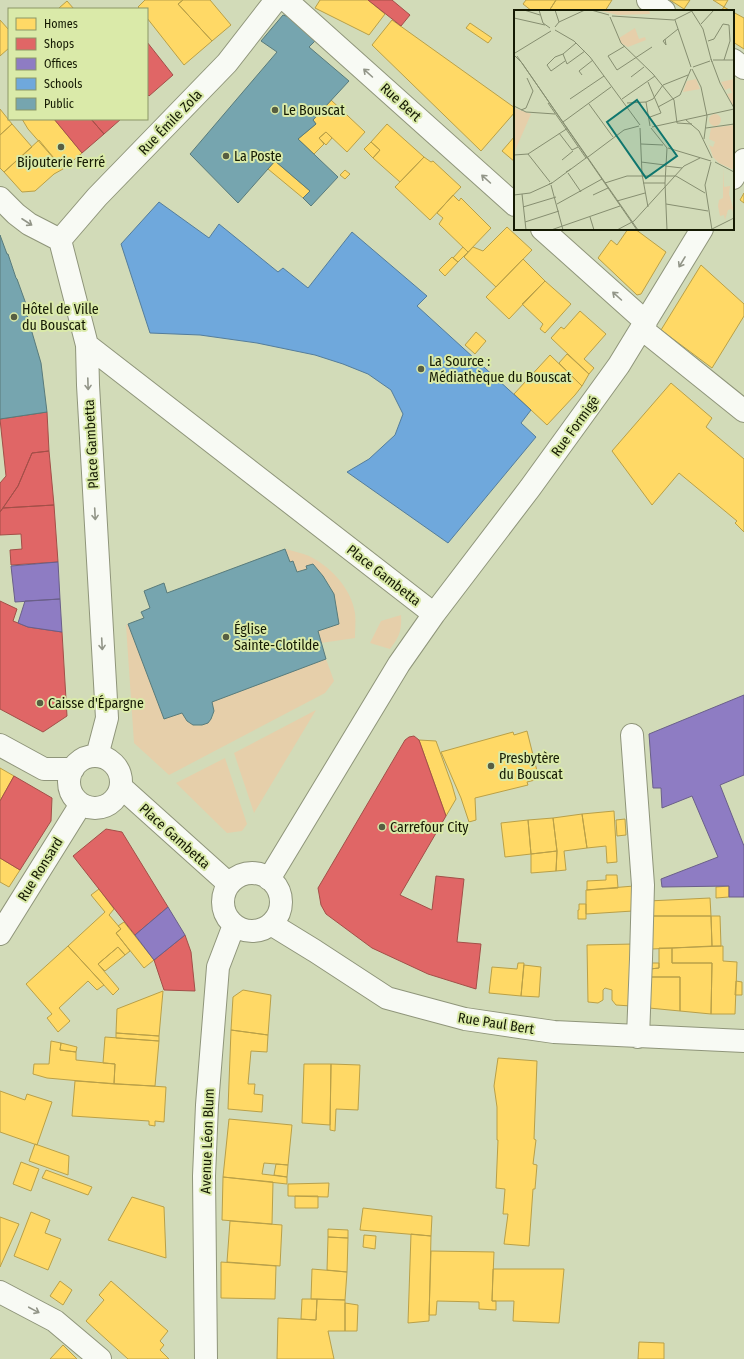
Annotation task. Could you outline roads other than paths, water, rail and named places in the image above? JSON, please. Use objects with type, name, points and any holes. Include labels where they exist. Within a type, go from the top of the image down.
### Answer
[{"type":"street","name":"Rue Émile Zola","points":[[60,240],[96,198],[227,63],[276,0]]},
{"type":"street","name":"Rue Bert","points":[[286,0],[514,204]]},
{"type":"street","points":[[648,0],[663,10]]},
{"type":"street","points":[[734,61],[744,68]]},
{"type":"street","points":[[734,176],[744,160]]},
{"type":"street","points":[[0,198],[16,214],[30,224],[60,240]]},
{"type":"street","points":[[543,230],[644,325],[744,411]]},
{"type":"street","name":"Rue Formigé","points":[[434,614],[530,488],[619,365],[701,230]]},
{"type":"street","name":"Place Gambetta","points":[[60,240],[87,345],[89,415],[106,718],[97,756]]},
{"type":"street","name":"Place Gambetta","points":[[87,345],[434,614],[399,664],[269,879]]},
{"type":"street","points":[[632,735],[643,885],[638,1037]]},
{"type":"street","points":[[0,745],[44,769],[73,769]]},
{"type":"street","points":[[97,756],[104,758],[116,766],[120,772],[121,787],[113,802],[106,806],[89,808],[75,799],[69,784],[70,777],[77,763],[83,759],[97,756]]},
{"type":"street","name":"Place Gambetta","points":[[121,787],[229,884]]},
{"type":"street","name":"Rue Ronsard","points":[[0,934],[81,804]]},
{"type":"street","points":[[252,873],[269,879],[275,885],[281,901],[277,918],[262,930],[253,932],[243,930],[234,925],[228,919],[222,901],[229,884],[235,878],[243,874],[252,873]]},
{"type":"street","name":"Rue Paul Bert","points":[[271,924],[386,998],[465,1019],[554,1032],[744,1041]]},
{"type":"street","name":"Avenue Léon Blum","points":[[206,1359],[204,1176],[207,1105],[218,967],[234,925]]},
{"type":"street","points":[[0,1292],[55,1321],[100,1359]]},
{"type":"place","name":"Le Bouscat","points":[[275,110]]},
{"type":"place","name":"Bijouterie Ferré","points":[[61,147]]},
{"type":"place","name":"La Poste","points":[[226,156]]},
{"type":"place","name":"Hôtel de Ville du Bouscat","points":[[14,317]]},
{"type":"place","name":"La Source : Médiathèque du Bouscat","points":[[421,369]]},
{"type":"place","name":"Église Sainte-Clotilde","points":[[226,637]]},
{"type":"place","name":"Caisse d'Épargne","points":[[40,703]]},
{"type":"place","name":"Presbytère du Bouscat","points":[[491,766]]},
{"type":"place","name":"Carrefour City","points":[[382,827]]}]
